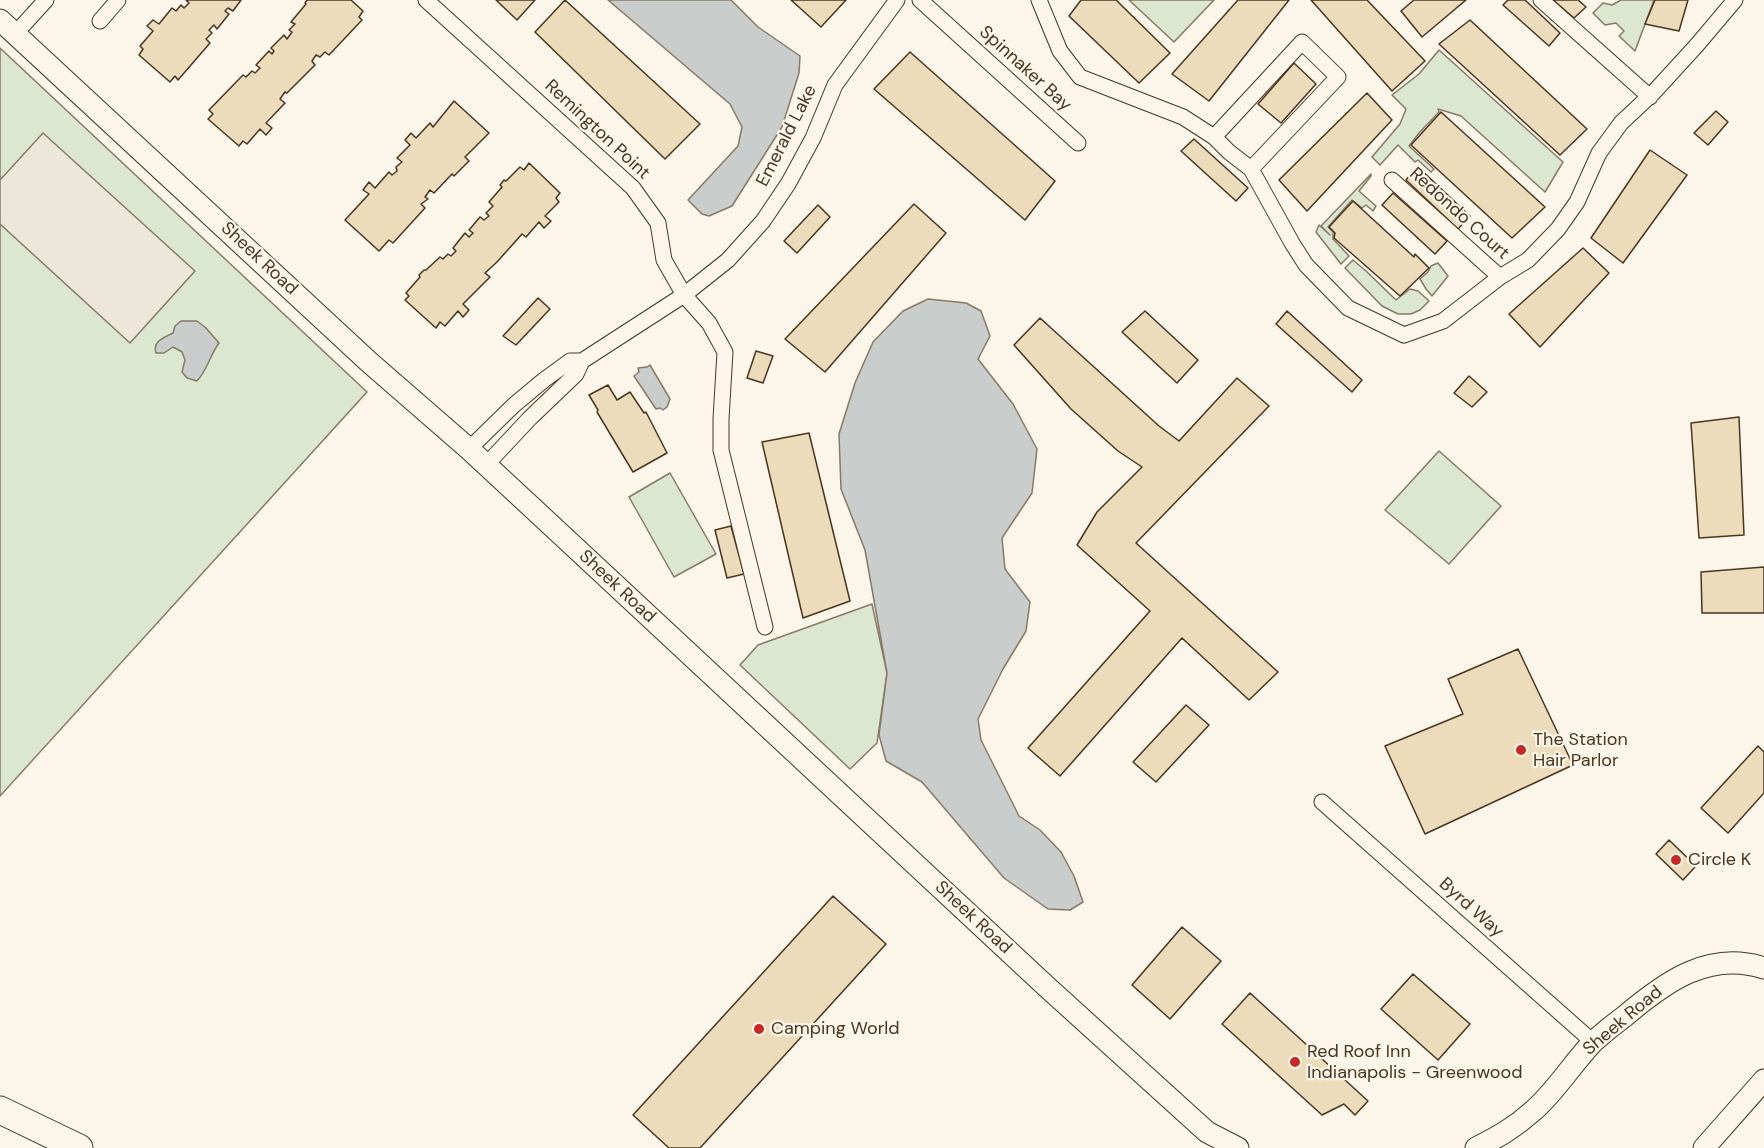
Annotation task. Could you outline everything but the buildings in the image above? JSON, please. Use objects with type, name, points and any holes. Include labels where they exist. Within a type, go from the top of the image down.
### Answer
[{"type":"highway","points":[[0,1110],[79,1148]]},
{"type":"street","points":[[8,27],[46,0]]},
{"type":"street","points":[[100,21],[118,0]]},
{"type":"street","name":"Remington Point","points":[[426,0],[633,188],[658,223],[664,260],[684,295],[709,322],[725,352],[721,450],[765,627]]},
{"type":"street","name":"Emerald Lake","points":[[486,465],[576,374],[582,361],[684,295],[728,260],[763,221],[788,184],[813,138],[835,85],[897,0]]},
{"type":"street","name":"Spinnaker Bay","points":[[920,0],[1078,143]]},
{"type":"street","points":[[1039,0],[1060,51],[1080,77],[1183,117],[1214,137],[1251,169],[1306,265],[1348,308],[1404,335],[1443,321],[1500,277],[1528,260],[1558,229],[1577,202],[1599,153],[1621,123],[1650,97],[1735,0]]},
{"type":"street","points":[[1541,0],[1650,97]]},
{"type":"street","name":"Sheek Road","points":[[8,27],[369,362],[469,449],[1047,987],[1207,1132],[1238,1148]]},
{"type":"street","points":[[1214,137],[1302,42],[1338,77],[1251,169]]},
{"type":"street","name":"Redondo Court","points":[[1392,180],[1500,277]]},
{"type":"street","name":"Emerald Lake","points":[[469,449],[514,405],[544,380],[570,361],[582,361]]},
{"type":"street","name":"Byrd Way","points":[[1322,802],[1593,1042]]},
{"type":"street","name":"Sheek Road","points":[[1476,1148],[1507,1132],[1535,1110],[1593,1042],[1652,993],[1680,976],[1715,963],[1736,962],[1764,968]]},
{"type":"street","points":[[1704,1148],[1764,1080]]},
{"type":"green space","points":[[1129,0],[1214,0],[1174,42]]},
{"type":"green space","points":[[1621,0],[1654,0],[1635,51],[1619,36],[1624,31],[1616,23],[1605,25],[1593,13],[1603,3],[1612,5]]},
{"type":"green space","points":[[0,48],[367,392],[0,796]]},
{"type":"green space","points":[[1439,50],[1563,162],[1545,192],[1461,116],[1438,109],[1439,112],[1409,146],[1434,169],[1431,172],[1418,160],[1415,162],[1398,145],[1380,165],[1372,157],[1400,124],[1406,109],[1392,95],[1419,74]]},
{"type":"green space","points":[[1371,174],[1359,191],[1376,206],[1373,211],[1366,205],[1362,208],[1352,200],[1328,227],[1333,232],[1333,239],[1349,256],[1341,264],[1316,232],[1319,225],[1330,235],[1321,226]]},
{"type":"green space","points":[[1353,260],[1396,300],[1410,289],[1418,291],[1429,301],[1420,310],[1411,314],[1398,314],[1382,306],[1345,268]]},
{"type":"green space","points":[[1438,263],[1448,276],[1432,296],[1420,279],[1431,266]]},
{"type":"green space","points":[[1439,451],[1501,506],[1449,564],[1385,510]]},
{"type":"green space","points":[[670,473],[716,554],[674,577],[629,497]]},
{"type":"green space","points":[[872,604],[887,673],[877,743],[850,769],[740,665],[758,645]]},
{"type":"shaded area","points":[[608,0],[731,0],[758,27],[800,56],[799,73],[782,127],[732,206],[709,216],[702,214],[688,200],[738,146],[742,127],[730,104]]},
{"type":"shaded area","points":[[43,133],[195,271],[130,343],[0,224],[0,180]]},
{"type":"shaded area","points":[[928,299],[966,303],[981,311],[990,336],[978,359],[1013,404],[1037,449],[1032,493],[1002,538],[1005,569],[1030,602],[1026,631],[1003,669],[978,719],[981,740],[1019,816],[1040,830],[1061,852],[1074,876],[1083,902],[1070,910],[1048,909],[1004,878],[922,782],[886,761],[879,735],[887,673],[865,550],[841,489],[839,434],[855,383],[873,342],[903,311]]},
{"type":"shaded area","points":[[181,321],[197,321],[219,343],[197,381],[187,378],[182,372],[185,360],[182,352],[173,347],[164,353],[156,353],[157,343],[173,333],[175,326]]},
{"type":"shaded area","points":[[650,365],[670,399],[663,410],[656,409],[634,376],[639,372],[638,368]]},
{"type":"place","name":"The Station Hair Parlor","points":[[1521,750]]},
{"type":"place","name":"Circle K","points":[[1676,860]]},
{"type":"place","name":"Camping World","points":[[759,1029]]},
{"type":"place","name":"Red Roof Inn Indianapolis - Greenwood","points":[[1295,1062]]}]
